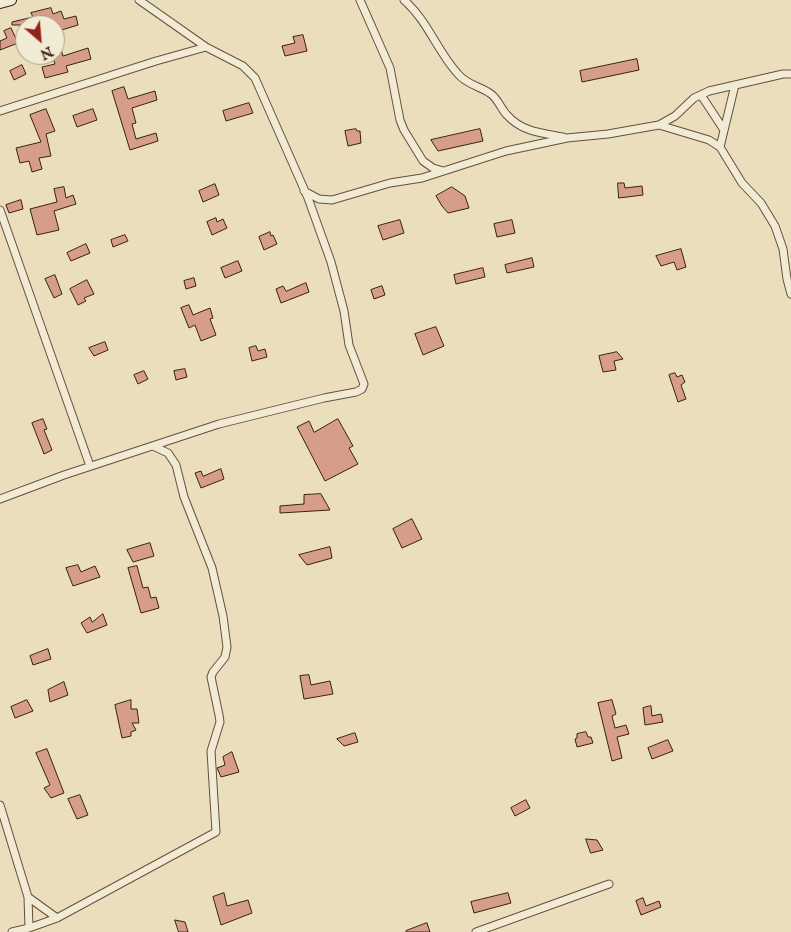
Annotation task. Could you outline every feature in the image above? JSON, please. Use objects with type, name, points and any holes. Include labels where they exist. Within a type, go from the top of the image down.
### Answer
[{"type":"street","points":[[0,3],[12,0]]},
{"type":"street","points":[[0,500],[90,466],[220,424],[356,392],[362,389],[364,384],[349,345],[344,311],[331,262],[304,191],[255,78],[243,66],[206,47],[139,0]]},
{"type":"street","points":[[360,0],[390,68],[400,120],[404,130],[423,161],[433,168],[444,171]]},
{"type":"street","points":[[404,0],[419,14],[448,62],[464,81],[490,93],[516,124],[528,131],[567,138]]},
{"type":"street","points":[[0,111],[206,47]]},
{"type":"street","points":[[304,191],[319,199],[332,200],[390,183],[422,178],[506,151],[567,138],[608,134],[658,125],[675,116],[694,98],[709,91],[783,74],[791,74]]},
{"type":"street","points":[[720,147],[735,85]]},
{"type":"street","points":[[701,95],[724,130]]},
{"type":"street","points":[[658,125],[710,140],[720,147],[742,183],[761,202],[775,226],[783,249],[791,294]]},
{"type":"street","points":[[0,210],[90,466]]},
{"type":"street","points":[[12,932],[57,918],[216,832],[211,751],[220,722],[211,678],[225,657],[227,647],[223,616],[212,568],[184,497],[176,465],[168,453],[153,446]]},
{"type":"street","points":[[0,806],[28,897],[29,928]]},
{"type":"street","points":[[476,932],[609,884]]},
{"type":"street","points":[[28,897],[57,918]]},
{"type":"building","points":[[51,8],[53,14],[61,11],[62,15],[32,15],[31,13]]},
{"type":"building","points":[[76,16],[78,25],[65,29],[65,19]]},
{"type":"building","points":[[11,28],[15,37],[15,44],[0,50],[0,41],[7,38],[4,31]]},
{"type":"building","points":[[303,35],[307,51],[285,56],[282,46],[295,43],[293,37]]},
{"type":"building","points":[[88,48],[91,59],[66,66],[68,72],[45,78],[42,67],[65,65],[65,55]]},
{"type":"building","points":[[637,59],[639,70],[582,82],[580,71]]},
{"type":"building","points":[[22,65],[26,74],[14,80],[10,71]]},
{"type":"building","points":[[124,87],[128,99],[155,91],[157,100],[132,108],[136,123],[132,124],[136,139],[156,133],[158,141],[130,150],[112,91]]},
{"type":"building","points":[[249,103],[253,113],[226,121],[223,111]]},
{"type":"building","points":[[46,109],[55,131],[46,134],[51,156],[39,158],[42,169],[32,172],[29,161],[20,163],[16,148],[41,142],[30,115]]},
{"type":"building","points":[[93,109],[97,120],[77,127],[73,116]]},
{"type":"building","points":[[356,129],[360,131],[361,143],[348,146],[345,131]]},
{"type":"building","points":[[480,129],[483,141],[438,151],[431,140]]},
{"type":"building","points":[[618,183],[624,183],[625,188],[642,186],[643,195],[619,198]]},
{"type":"building","points":[[215,184],[219,195],[203,202],[199,191]]},
{"type":"building","points":[[64,187],[66,198],[73,195],[76,204],[54,211],[59,230],[37,235],[30,209],[57,202],[54,189]]},
{"type":"building","points":[[452,187],[465,196],[469,208],[448,213],[442,206],[436,196]]},
{"type":"building","points":[[21,200],[23,209],[9,213],[6,205]]},
{"type":"building","points":[[216,218],[217,222],[223,219],[227,228],[212,235],[207,222]]},
{"type":"building","points":[[400,220],[404,233],[383,240],[378,226]]},
{"type":"building","points":[[512,220],[515,233],[497,237],[494,224]]},
{"type":"building","points":[[270,232],[277,244],[264,250],[259,237]]},
{"type":"building","points":[[125,235],[128,241],[113,247],[111,240]]},
{"type":"building","points":[[86,244],[90,253],[71,261],[67,253]]},
{"type":"building","points":[[681,249],[686,267],[677,270],[674,262],[661,266],[656,256]]},
{"type":"building","points":[[532,258],[534,267],[507,273],[505,265]]},
{"type":"building","points":[[238,261],[242,271],[225,278],[221,268]]},
{"type":"building","points":[[483,268],[485,277],[456,284],[454,275]]},
{"type":"building","points":[[55,275],[62,294],[54,298],[45,279]]},
{"type":"building","points":[[194,278],[196,286],[186,289],[184,281]]},
{"type":"building","points":[[87,280],[94,294],[84,298],[86,301],[78,305],[70,289]]},
{"type":"building","points":[[306,283],[309,292],[281,303],[276,289],[283,286],[286,291]]},
{"type":"building","points":[[382,286],[385,295],[374,299],[371,290]]},
{"type":"building","points":[[189,305],[193,315],[210,308],[213,318],[210,319],[216,335],[201,341],[195,325],[189,328],[181,308]]},
{"type":"building","points":[[436,327],[444,346],[423,355],[415,334]]},
{"type":"building","points":[[105,342],[108,350],[94,356],[89,348]]},
{"type":"building","points":[[256,346],[258,351],[265,349],[267,357],[252,361],[249,348]]},
{"type":"building","points":[[617,352],[623,359],[614,361],[616,370],[603,372],[599,356]]},
{"type":"building","points":[[185,369],[187,377],[176,380],[174,371]]},
{"type":"building","points":[[144,371],[148,379],[138,384],[134,375]]},
{"type":"building","points":[[675,373],[677,377],[682,375],[685,382],[681,385],[686,399],[678,402],[669,375]]},
{"type":"building","points":[[43,419],[47,429],[44,430],[52,450],[44,454],[32,423]]},
{"type":"building","points":[[338,419],[353,446],[349,448],[358,464],[325,481],[297,427],[309,421],[314,432]]},
{"type":"building","points":[[221,469],[224,479],[201,488],[195,473],[201,471],[203,476]]},
{"type":"building","points":[[321,494],[330,510],[280,513],[280,506],[304,504],[304,495]]},
{"type":"building","points":[[412,519],[422,539],[402,548],[393,529]]},
{"type":"building","points":[[150,543],[154,556],[133,562],[127,550]]},
{"type":"building","points":[[330,547],[332,558],[307,565],[299,555]]},
{"type":"building","points":[[78,565],[81,572],[95,566],[100,577],[73,586],[66,568]]},
{"type":"building","points":[[137,566],[143,588],[148,587],[151,598],[156,597],[159,608],[141,613],[128,568]]},
{"type":"building","points":[[103,614],[107,625],[87,633],[81,623],[90,617],[92,622]]},
{"type":"building","points":[[48,649],[51,659],[33,665],[30,656]]},
{"type":"building","points":[[309,675],[311,685],[330,681],[333,694],[304,699],[300,676]]},
{"type":"building","points":[[64,682],[68,695],[50,702],[48,690]]},
{"type":"building","points":[[27,700],[33,711],[15,718],[11,707]]},
{"type":"building","points":[[131,700],[131,709],[137,709],[139,723],[132,723],[136,730],[131,732],[131,736],[122,738],[115,705]]},
{"type":"building","points":[[612,700],[616,714],[612,716],[615,728],[626,725],[629,734],[617,737],[622,758],[612,761],[598,703]]},
{"type":"building","points":[[651,706],[652,716],[661,714],[663,722],[645,725],[643,708]]},
{"type":"building","points":[[586,732],[588,737],[591,737],[593,743],[577,747],[575,739],[577,734]]},
{"type":"building","points":[[355,733],[358,742],[344,746],[337,739]]},
{"type":"building","points":[[668,740],[673,751],[652,759],[648,748]]},
{"type":"building","points":[[47,749],[64,793],[51,798],[44,788],[50,785],[36,753]]},
{"type":"building","points":[[232,752],[239,772],[221,777],[217,768],[225,765],[223,757]]},
{"type":"building","points":[[80,795],[88,815],[77,819],[68,799]]},
{"type":"building","points":[[526,800],[530,808],[515,816],[511,808]]},
{"type":"building","points":[[586,839],[597,840],[603,850],[591,853]]},
{"type":"building","points":[[224,893],[227,906],[248,900],[252,913],[221,925],[213,897]]},
{"type":"building","points":[[508,893],[511,903],[474,913],[471,902]]},
{"type":"building","points":[[643,898],[646,906],[659,901],[661,907],[641,915],[636,901]]},
{"type":"building","points":[[175,920],[185,922],[188,932],[179,932]]},
{"type":"building","points":[[427,923],[430,932],[406,932],[406,931]]}]
